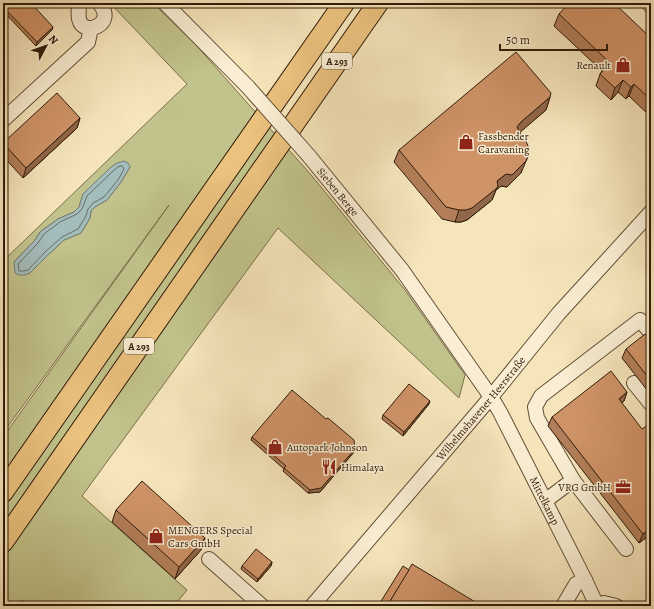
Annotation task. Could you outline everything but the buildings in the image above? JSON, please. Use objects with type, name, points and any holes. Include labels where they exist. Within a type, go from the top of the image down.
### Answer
[{"type":"highway","name":"A 293","points":[[3,492],[344,3]]},
{"type":"highway","name":"A 293","points":[[3,542],[378,3]]},
{"type":"street","points":[[79,3],[79,20],[84,26],[91,28],[101,25],[105,18],[105,10],[99,3]]},
{"type":"street","name":"Sieben Berge","points":[[165,3],[248,87],[308,156],[402,270],[491,397]]},
{"type":"street","points":[[3,120],[88,42],[91,28]]},
{"type":"street","name":"Wilhelmshavener Heerstraße","points":[[312,606],[491,397],[559,313],[651,212]]},
{"type":"street","points":[[626,549],[573,480],[537,418],[535,407],[541,396],[640,320],[651,333]]},
{"type":"street","points":[[634,382],[651,404]]},
{"type":"street","name":"Mittelkamp","points":[[491,397],[500,412],[597,606],[604,603],[616,606]]},
{"type":"street","points":[[545,501],[573,480]]},
{"type":"street","points":[[209,559],[262,606]]},
{"type":"street","points":[[563,606],[576,584],[585,580]]},
{"type":"green space","points":[[110,3],[153,3],[196,45],[312,176],[405,290],[465,375],[459,398],[278,228],[82,496],[187,590],[174,606],[29,606],[22,600],[18,606],[3,606],[3,437],[169,205],[3,433],[3,261],[187,84]],"holes":[[[130,167],[107,200],[91,211],[90,218],[81,233],[64,240],[30,273],[14,262],[35,240],[40,232],[58,219],[74,212],[79,207],[83,194]]]},
{"type":"green space","points":[[638,3],[651,3],[651,18]]},
{"type":"water","points":[[124,161],[128,163],[130,167],[107,200],[91,211],[90,218],[81,233],[64,240],[30,273],[19,275],[15,273],[14,262],[35,240],[40,232],[58,219],[74,212],[79,207],[83,194],[110,168],[117,163]]},
{"type":"place","name":"Renault","points":[[623,65]]},
{"type":"place","name":"Fassbender Caravaning","points":[[466,142]]},
{"type":"place","name":"Autopark Johnson","points":[[275,447]]},
{"type":"place","name":"Himalaya","points":[[329,467]]},
{"type":"place","name":"VRG GmbH","points":[[623,487]]},
{"type":"place","name":"MENGERS Special Cars GmbH","points":[[156,536]]}]
